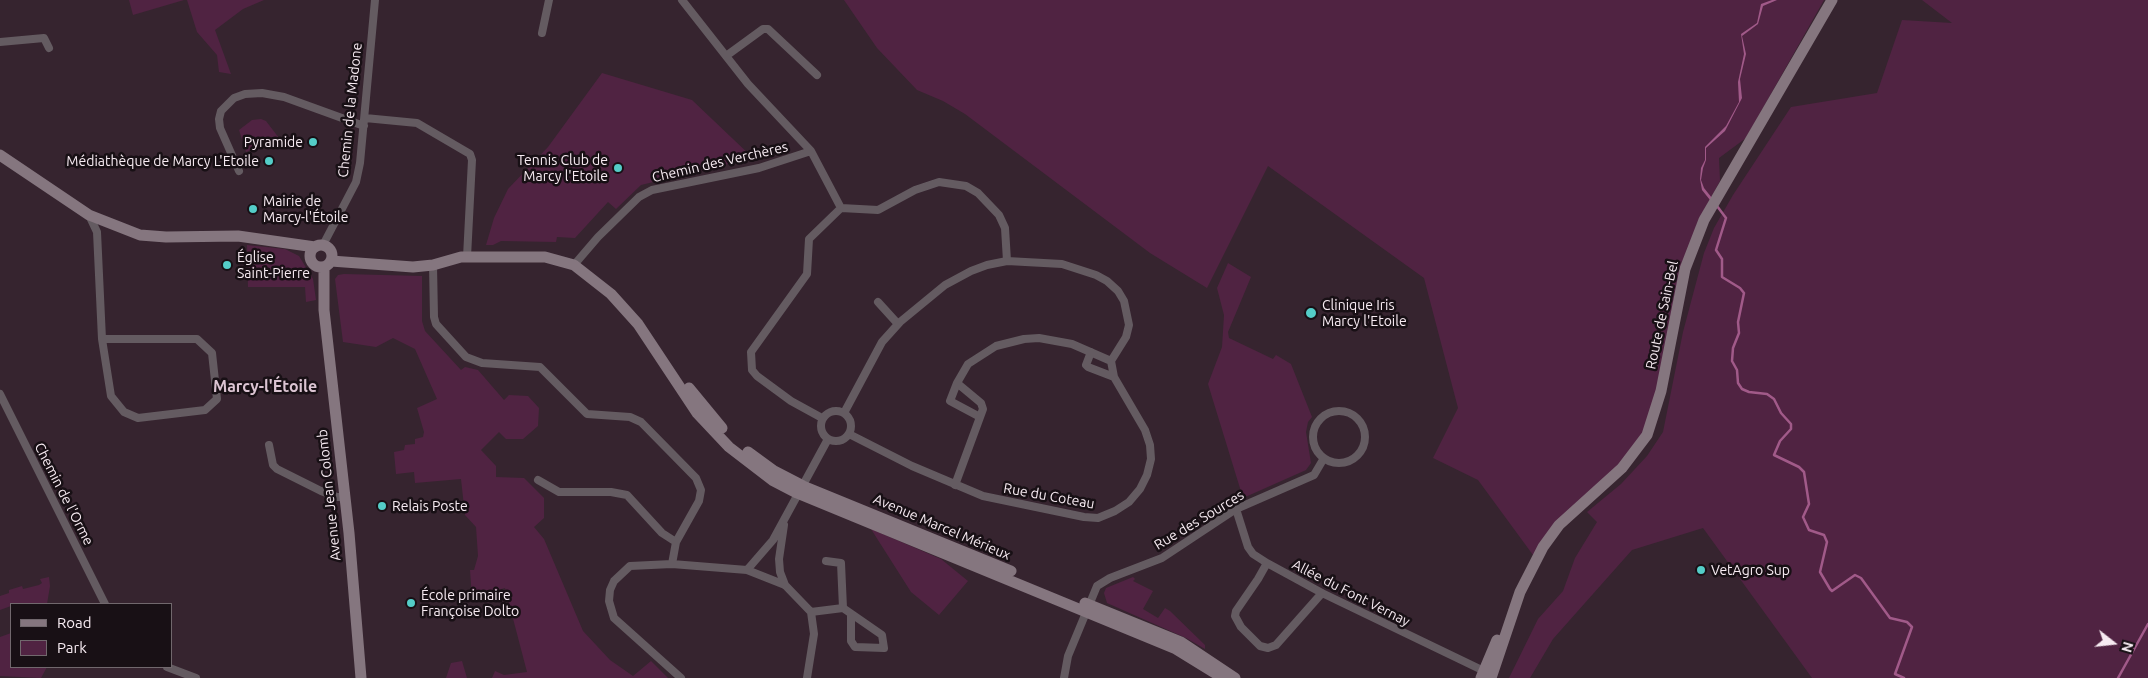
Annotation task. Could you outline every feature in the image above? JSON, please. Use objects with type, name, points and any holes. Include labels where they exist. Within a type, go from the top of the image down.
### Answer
[{"type":"main road","name":"Route de Sain-Bel","points":[[1485,676],[1520,594],[1543,547],[1559,526],[1622,468],[1647,435],[1661,391],[1685,268],[1704,220],[1832,0]]},
{"type":"main road","name":"Avenue Marcel Mérieux","points":[[0,155],[89,215],[140,235],[166,237],[238,236],[291,244],[322,256],[414,267],[433,265],[467,257],[545,257],[574,265],[611,294],[638,324],[666,363],[677,372],[734,442],[800,489],[1089,608],[1180,642],[1235,678]]},
{"type":"main road","name":"Avenue Jean Colomb","points":[[322,256],[317,283],[324,310],[345,497],[361,678]]},
{"type":"main road","name":"Avenue Marcel Mérieux","points":[[1089,608],[1176,650],[1223,678]]},
{"type":"street","name":"Chemin de la Madone","points":[[322,256],[356,182],[364,122],[375,0]]},
{"type":"street","points":[[542,33],[550,0]]},
{"type":"street","points":[[682,0],[748,84],[811,151],[842,208]]},
{"type":"street","points":[[726,56],[763,29],[768,29],[817,75]]},
{"type":"street","points":[[0,42],[44,38],[49,48]]},
{"type":"street","points":[[239,171],[220,128],[219,119],[222,111],[234,98],[245,94],[262,93],[284,97],[364,122],[417,123],[470,154],[472,160],[467,257]]},
{"type":"street","name":"Chemin des Verchères","points":[[574,265],[598,237],[639,197],[652,190],[759,168],[811,151]]},
{"type":"street","points":[[822,418],[791,401],[758,376],[752,370],[751,352],[807,274],[809,239],[842,208],[878,210],[915,190],[939,182],[966,186],[978,192],[999,215],[1005,228],[1007,261]]},
{"type":"street","points":[[89,215],[97,232],[102,339],[111,396],[124,412],[138,418],[205,410],[217,399],[212,353],[196,339],[102,339]]},
{"type":"street","points":[[844,413],[882,342],[898,324],[945,285],[987,265],[1007,261],[1062,264],[1096,274],[1118,291],[1124,301],[1129,325],[1126,337],[1111,361],[1072,344],[1039,338],[1009,342],[996,346],[968,364],[950,400],[980,417]]},
{"type":"street","points":[[433,265],[434,316],[436,324],[466,357],[482,363],[540,367],[588,414],[630,417],[641,422],[696,478],[701,490],[699,501],[676,542],[672,564]]},
{"type":"street","points":[[878,302],[898,324]]},
{"type":"street","points":[[1090,352],[1086,365],[1114,377]]},
{"type":"street","name":"Rue du Coteau","points":[[848,434],[898,460],[955,485],[1004,502],[1084,518],[1098,518],[1116,511],[1129,502],[1147,475],[1151,459],[1150,445],[1145,430],[1114,377],[1111,361]]},
{"type":"street","points":[[955,485],[983,409],[981,403],[957,383]]},
{"type":"street","name":"Chemin de l'Orme","points":[[0,394],[104,603]]},
{"type":"street","points":[[833,411],[844,413],[851,424],[848,434],[840,440],[828,439],[821,431],[822,418],[833,411]]},
{"type":"street","points":[[1334,411],[1353,415],[1364,428],[1362,448],[1358,455],[1344,462],[1336,463],[1324,458],[1318,453],[1313,438],[1318,422],[1334,411]]},
{"type":"street","points":[[747,570],[773,540],[828,439]]},
{"type":"street","points":[[269,445],[273,465],[277,469],[321,491],[337,497],[345,497]]},
{"type":"street","name":"Rue des Sources","points":[[1064,678],[1068,656],[1098,586],[1110,578],[1162,558],[1236,509],[1314,475],[1324,458]]},
{"type":"street","points":[[538,480],[559,492],[611,492],[627,495],[662,533],[676,542]]},
{"type":"street","name":"Allée du Font Vernay","points":[[1236,509],[1248,547],[1253,554],[1322,593],[1485,676]]},
{"type":"street","points":[[786,516],[779,559],[780,572],[785,585],[811,612],[814,634],[807,678]]},
{"type":"street","points":[[826,560],[840,563],[843,608]]},
{"type":"street","points":[[1267,563],[1236,611],[1235,616],[1241,627],[1260,646],[1268,648],[1276,645],[1322,593]]},
{"type":"street","points":[[681,678],[614,618],[609,601],[614,581],[630,566],[672,564],[747,570],[785,585]]},
{"type":"street","points":[[811,612],[843,608],[882,635],[884,648],[855,647],[851,641],[851,614]]},
{"type":"street","points":[[169,668],[196,678]]},
{"type":"green space","points":[[129,0],[184,0],[133,15]]},
{"type":"green space","points":[[187,0],[264,0],[243,9],[215,30],[231,74],[219,72],[217,55],[197,32]]},
{"type":"green space","points":[[844,0],[1824,0],[1746,138],[1719,158],[1720,181],[1697,223],[1648,426],[1636,446],[1533,555],[1478,480],[1433,458],[1458,408],[1424,278],[1268,166],[1207,288],[1150,253],[965,114],[943,101],[917,90],[877,48]]},
{"type":"green space","points":[[1922,0],[2148,0],[2148,678],[1812,678],[1703,528],[1632,550],[1553,639],[1530,678],[1509,678],[1538,619],[1563,591],[1575,558],[1597,522],[1587,512],[1621,484],[1647,456],[1663,432],[1683,332],[1704,253],[1714,228],[1733,195],[1791,107],[1877,93],[1902,20],[1952,23]]},
{"type":"green space","name":"Tennis Club de Marcy l'Etoile","points":[[602,73],[692,100],[753,158],[641,185],[616,209],[608,202],[575,238],[557,237],[556,242],[501,241],[493,245],[486,245],[494,218],[508,189],[548,147]]},
{"type":"green space","points":[[261,119],[266,121],[279,138],[246,152],[239,130],[252,120]]},
{"type":"green space","points":[[247,245],[285,249],[299,256],[313,279],[316,300],[306,302],[305,287],[248,287]]},
{"type":"green space","points":[[1228,263],[1251,277],[1228,332],[1229,338],[1273,359],[1276,355],[1291,364],[1312,417],[1308,422],[1306,432],[1311,463],[1306,470],[1243,498],[1208,384],[1222,347],[1224,315],[1217,288]]},
{"type":"green space","points":[[338,275],[422,276],[422,321],[425,331],[461,370],[465,367],[478,370],[504,400],[509,395],[528,396],[539,408],[538,426],[523,439],[506,439],[499,432],[481,450],[496,466],[496,477],[524,478],[544,498],[544,518],[534,527],[544,539],[583,631],[610,660],[633,676],[651,661],[668,678],[492,678],[495,671],[504,675],[527,672],[505,588],[472,598],[470,570],[474,570],[478,556],[476,527],[465,515],[461,479],[415,483],[414,472],[396,474],[394,452],[404,450],[405,445],[415,444],[415,439],[423,437],[424,432],[417,408],[437,399],[415,349],[393,338],[376,347],[343,342],[335,279]]},
{"type":"green space","points":[[871,529],[941,559],[968,581],[939,615],[911,592]]},
{"type":"green space","points":[[49,577],[50,586],[47,603],[10,603],[10,606],[0,610],[0,596],[9,593],[9,590],[22,586],[23,589],[39,585],[42,583],[40,579]]},
{"type":"green space","points":[[1133,577],[1135,579],[1133,581],[1153,591],[1143,609],[1158,618],[1165,608],[1170,611],[1205,645],[1205,649],[1186,638],[1107,603],[1104,593],[1106,588]]},
{"type":"green space","points":[[10,633],[10,668],[46,668],[41,678],[0,676],[0,637]]},
{"type":"green space","points":[[462,661],[467,678],[446,678],[451,663]]},
{"type":"shaded area","points":[[1777,0],[1763,6],[1758,24],[1742,36],[1746,54],[1740,79],[1742,98],[1725,131],[1706,148],[1706,160],[1701,180],[1704,188],[1712,198],[1710,200],[1702,190],[1700,179],[1701,168],[1705,160],[1705,147],[1726,126],[1739,102],[1738,82],[1744,54],[1741,34],[1757,23],[1761,4]]},
{"type":"waterway","points":[[1717,206],[1726,218],[1716,250],[1722,259],[1722,277],[1740,288],[1744,293],[1738,322],[1739,333],[1733,348],[1732,361],[1737,370],[1738,383],[1742,389],[1749,392],[1767,394],[1774,399],[1781,413],[1791,424],[1791,429],[1780,441],[1774,455],[1799,467],[1804,472],[1809,504],[1803,517],[1809,530],[1824,535],[1827,542],[1820,572],[1830,589],[1832,591],[1855,575],[1861,578],[1890,618],[1907,622],[1912,627],[1895,674],[1904,678]]},
{"type":"waterway","points":[[2118,678],[2148,624]]},
{"type":"place","name":"Pyramide","points":[[313,142]]},
{"type":"place","name":"Médiathèque de Marcy L'Etoile","points":[[269,161]]},
{"type":"place","name":"Tennis Club de Marcy l'Etoile","points":[[618,168]]},
{"type":"place","name":"Mairie de Marcy-l'Étoile","points":[[253,209]]},
{"type":"place","name":"Église Saint-Pierre","points":[[227,265]]},
{"type":"place","name":"Clinique Iris Marcy l'Etoile","points":[[1311,313]]},
{"type":"place","name":"Relais Poste","points":[[382,506]]},
{"type":"place","name":"VetAgro Sup","points":[[1701,570]]},
{"type":"place","name":"École primaire Françoise Dolto","points":[[411,603]]},
{"type":"district","name":"Marcy-l'Étoile","points":[[265,387]]}]
